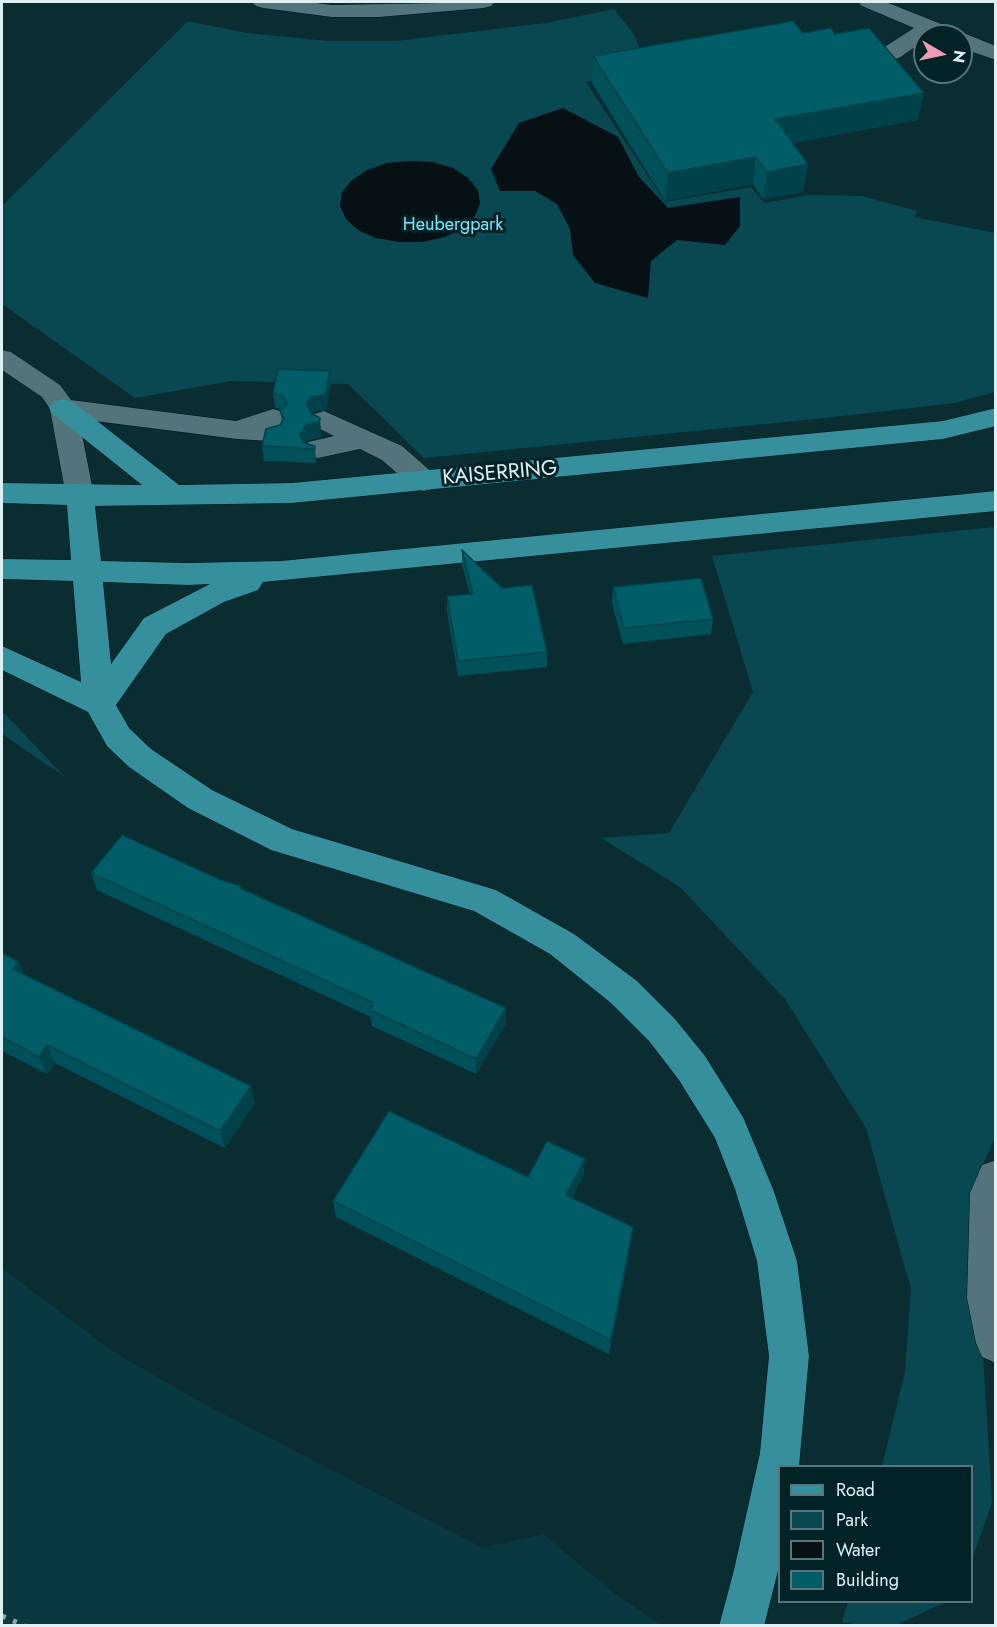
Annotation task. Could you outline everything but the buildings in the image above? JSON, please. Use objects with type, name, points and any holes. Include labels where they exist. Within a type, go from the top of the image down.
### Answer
[{"type":"main road","points":[[63,408],[173,495]]},
{"type":"main road","name":"KAISERRING","points":[[2,493],[80,496],[292,494],[943,430],[996,417]]},
{"type":"main road","points":[[80,496],[85,572],[99,704],[118,737],[125,744],[140,758],[200,799],[283,840],[484,900],[562,944],[624,992],[662,1030],[692,1068],[730,1129],[754,1189],[777,1261],[789,1356],[778,1465]]},
{"type":"main road","points":[[2,569],[188,574],[280,571],[996,501]]},
{"type":"main road","points":[[99,704],[155,626],[213,594],[280,571]]},
{"type":"main road","points":[[2,657],[99,704]]},
{"type":"main road","points":[[741,1626],[756,1570],[778,1467]]},
{"type":"street","points":[[263,2],[332,11],[379,11],[484,2]]},
{"type":"street","points":[[868,2],[923,24]]},
{"type":"street","points":[[891,53],[913,38]]},
{"type":"street","points":[[973,45],[996,54]]},
{"type":"street","points":[[2,358],[51,391],[63,408],[80,496]]},
{"type":"street","points":[[63,408],[242,420],[270,433]]},
{"type":"street","points":[[321,435],[361,439],[392,453],[424,481]]},
{"type":"street","points":[[996,1178],[989,1193],[987,1298],[996,1343]]},
{"type":"shaded area","points":[[2,1268],[114,1352],[206,1405],[483,1548],[543,1534],[614,1593],[661,1625],[2,1625]]},
{"type":"green space","name":"Heubergpark","points":[[614,9],[635,36],[647,70],[586,82],[665,202],[751,187],[764,203],[809,195],[862,196],[917,211],[914,217],[995,233],[995,392],[954,403],[825,418],[424,458],[348,384],[231,381],[135,398],[2,304],[2,206],[188,21],[247,33],[328,41],[396,41],[546,23]]},
{"type":"green space","points":[[995,527],[996,1135],[973,1187],[992,1503],[973,1556],[973,1465],[882,1465],[905,1372],[911,1289],[866,1128],[785,999],[680,887],[601,838],[669,833],[753,692],[712,556]]},
{"type":"green space","points":[[2,711],[65,777],[2,734]]},
{"type":"green space","points":[[848,1603],[944,1603],[894,1626],[842,1622]]},
{"type":"water","points":[[563,108],[618,137],[639,177],[668,208],[740,197],[740,226],[725,245],[677,240],[651,261],[648,298],[595,283],[573,255],[570,229],[557,204],[535,191],[500,191],[491,169],[519,123]]},
{"type":"water","points":[[432,162],[453,168],[468,178],[478,190],[480,203],[475,216],[463,228],[445,237],[422,242],[399,242],[376,238],[358,230],[346,219],[340,206],[342,192],[352,180],[367,170],[387,163]]},
{"type":"railway","points":[[2,1616],[25,1626]]}]
